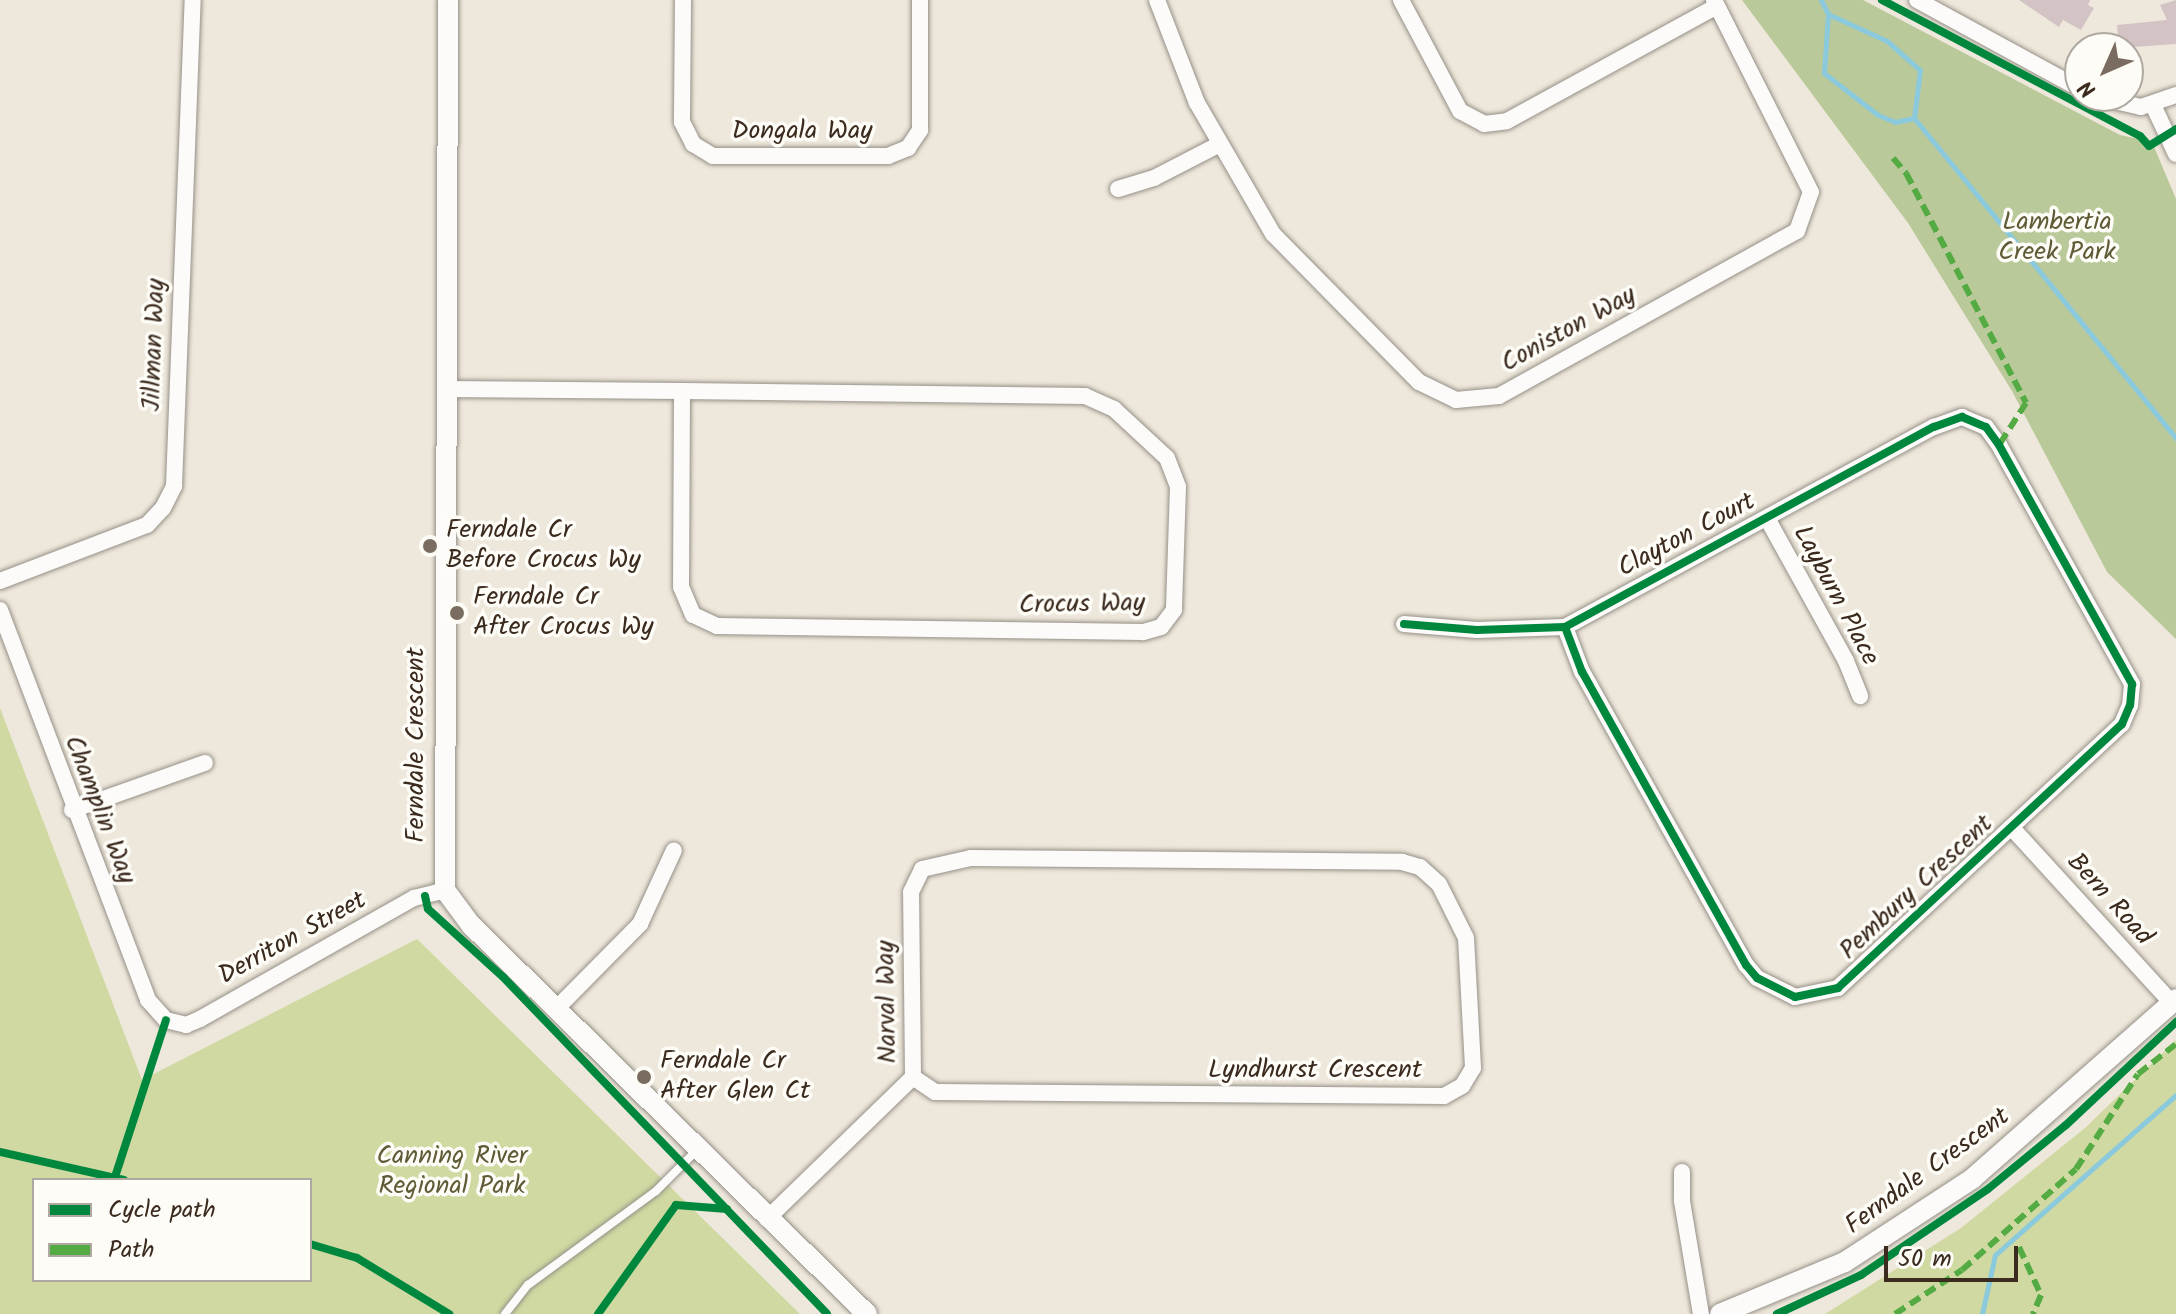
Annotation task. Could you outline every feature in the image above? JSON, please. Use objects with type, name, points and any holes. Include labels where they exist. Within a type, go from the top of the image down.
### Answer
[{"type":"street","name":"Jillman Way","points":[[0,581],[147,525],[174,486],[193,0]]},
{"type":"street","name":"Ferndale Crescent","points":[[445,890],[448,0]]},
{"type":"street","name":"Dongala Way","points":[[683,0],[682,122],[693,144],[713,156],[888,156],[908,148],[920,130],[920,0]]},
{"type":"street","name":"Coniston Way","points":[[1157,0],[1197,103],[1273,234],[1419,382],[1456,400],[1499,396],[1797,231],[1807,213],[1811,192],[1716,3]]},
{"type":"street","points":[[1401,0],[1460,111],[1484,124],[1507,121],[1716,3]]},
{"type":"street","points":[[1927,3],[2064,80]]},
{"type":"street","points":[[2144,105],[2153,105],[2176,95]]},
{"type":"street","points":[[2153,105],[2176,154]]},
{"type":"street","points":[[1118,189],[1154,178],[1220,144]]},
{"type":"street","name":"Crocus Way","points":[[445,389],[682,391],[1085,396],[1101,401],[1167,458],[1178,487],[1174,610],[1161,627],[1143,632],[717,626],[693,615],[681,587],[682,391]]},
{"type":"street","name":"Clayton Court","points":[[1404,624],[1524,630],[1565,627],[1768,520],[1934,427],[1974,419]]},
{"type":"street","name":"Pembury Crescent","points":[[1565,627],[1582,672],[1746,965],[1757,978],[1795,997],[1838,988],[2122,724],[2132,684],[1999,445],[1974,419]]},
{"type":"street","name":"Layburn Place","points":[[1768,520],[1846,661],[1860,696]]},
{"type":"street","name":"Champlin Way","points":[[0,610],[72,810],[148,1000],[166,1020]]},
{"type":"street","points":[[72,810],[205,763]]},
{"type":"street","name":"Bern Road","points":[[2012,828],[2174,1001]]},
{"type":"street","points":[[556,1009],[640,924],[674,850]]},
{"type":"street","name":"Lyndhurst Crescent","points":[[913,1077],[935,1092],[1444,1096],[1462,1086],[1473,1068],[1466,938],[1439,884],[1420,867],[1402,862],[971,858],[922,869]]},
{"type":"street","name":"Narval Way","points":[[767,1219],[913,1077],[911,892],[922,869]]},
{"type":"street","points":[[445,890],[471,925],[867,1314]]},
{"type":"street","name":"Derriton Street","points":[[166,1020],[186,1025],[200,1019],[414,898],[445,890]]},
{"type":"street","name":"Ferndale Crescent","points":[[1720,1314],[1845,1262],[1951,1194],[2025,1136],[2174,1001]]},
{"type":"street","points":[[1682,1172],[1701,1314]]},
{"type":"lane","points":[[505,1314],[528,1285],[656,1191],[697,1150]]},
{"type":"green space","name":"Lambertia Creek Park","points":[[1742,0],[1863,0],[2064,106],[2064,112],[2076,112],[2120,135],[2152,142],[2176,199],[2176,639],[2107,572],[2012,391],[1908,223]]},
{"type":"green space","name":"Canning River Regional Park","points":[[0,708],[142,1080],[417,939],[800,1314],[0,1314]]},
{"type":"green space","points":[[2176,1040],[2176,1314],[1825,1314],[1961,1228],[2085,1128]]},
{"type":"building","points":[[2019,0],[2090,0],[2088,5],[2094,8],[2081,30],[2063,20],[2059,27]]},
{"type":"building","points":[[2176,0],[2176,44],[2144,46],[2144,32],[2118,32],[2117,25],[2167,20],[2160,5]]},
{"type":"waterway","points":[[1821,0],[1828,14],[1887,41],[1920,70],[1914,118]]},
{"type":"waterway","points":[[1828,14],[1824,73],[1878,115],[1895,122],[1914,118]]},
{"type":"waterway","points":[[1914,118],[2176,438]]},
{"type":"waterway","points":[[1982,1314],[1995,1255],[2176,1095]]},
{"type":"marked path","points":[[1893,158],[1906,173],[2026,403],[1999,445]]},
{"type":"marked path","points":[[1895,1314],[1962,1270],[2076,1169],[2138,1074],[2176,1044]]},
{"type":"marked path","points":[[2019,1247],[2041,1295],[2033,1314]]},
{"type":"cycle path","points":[[1882,0],[2140,136],[2149,146],[2176,129]]},
{"type":"cycle path","points":[[1404,624],[1477,630],[1565,627],[1934,427],[1962,417],[1986,427],[1999,445],[2132,684],[2130,705],[2122,724],[1838,988],[1795,997],[1757,978],[1746,965],[1582,672],[1565,627]]},
{"type":"cycle path","points":[[425,896],[428,909],[503,977],[827,1314]]},
{"type":"cycle path","points":[[115,1178],[166,1020]]},
{"type":"cycle path","points":[[1777,1314],[1861,1275],[1988,1189],[2066,1125],[2176,1022]]},
{"type":"cycle path","points":[[0,1152],[115,1178]]},
{"type":"cycle path","points":[[598,1314],[676,1205],[727,1209]]},
{"type":"cycle path","points":[[312,1245],[357,1258],[449,1314]]},
{"type":"place","name":"Ferndale Cr Before Crocus Wy","points":[[430,546]]},
{"type":"place","name":"Ferndale Cr After Crocus Wy","points":[[457,613]]},
{"type":"place","name":"Ferndale Cr After Glen Ct","points":[[644,1077]]}]
